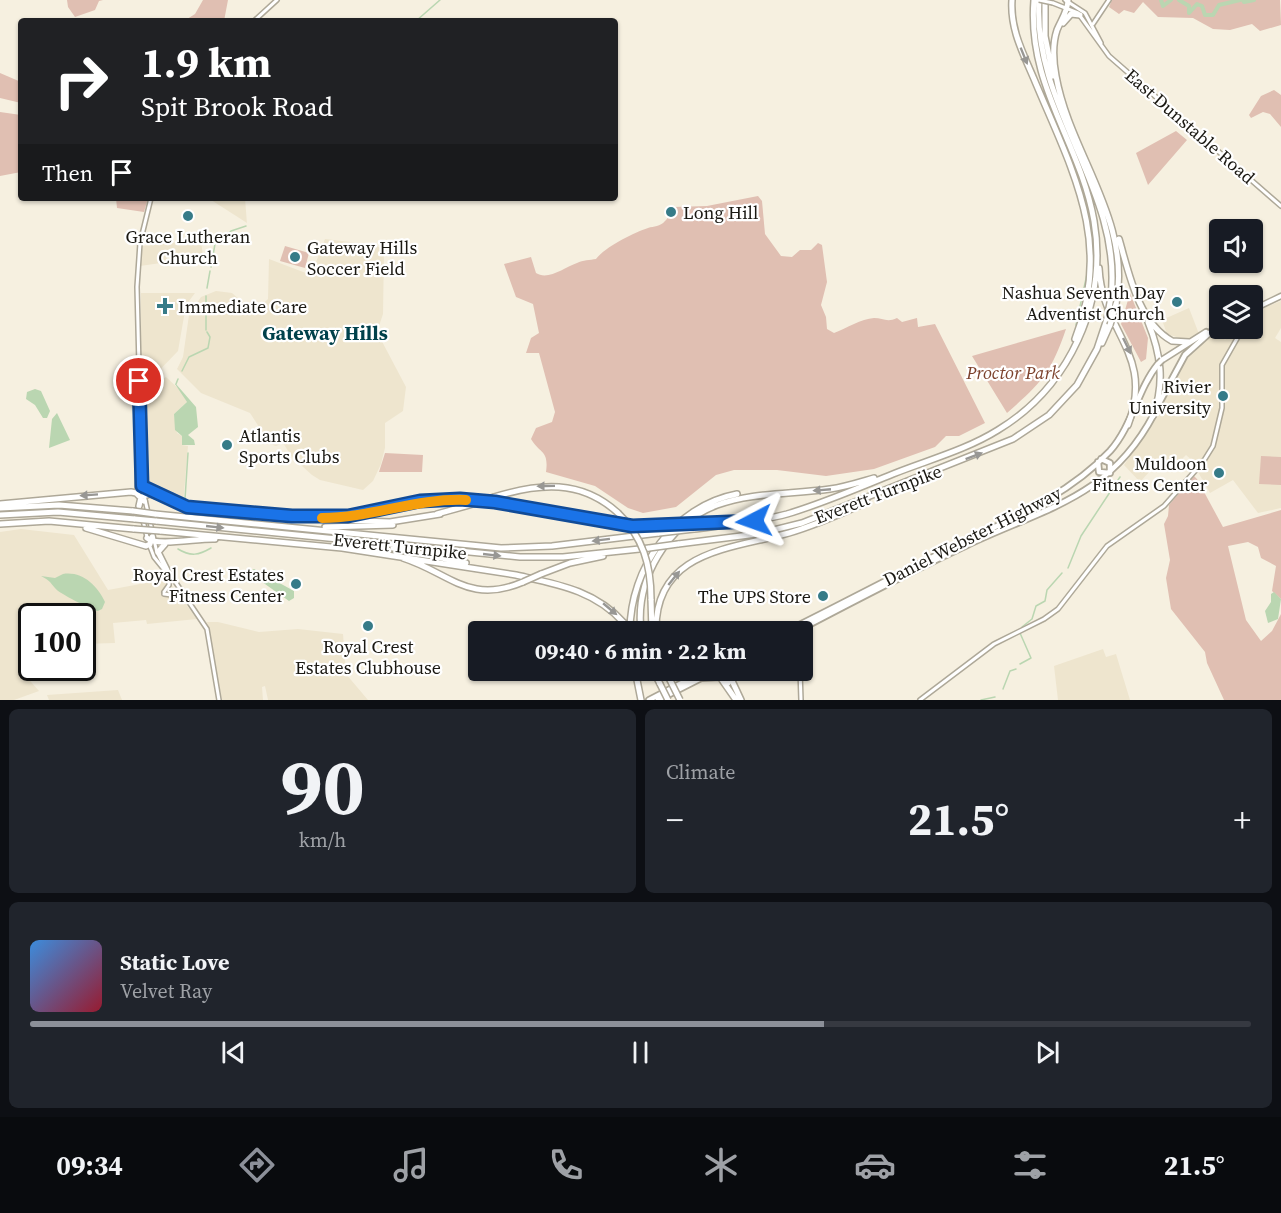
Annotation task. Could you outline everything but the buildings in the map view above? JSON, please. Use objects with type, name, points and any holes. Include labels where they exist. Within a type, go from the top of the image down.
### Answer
[{"type":"highway","points":[[1006,0],[1013,25],[1080,189],[1090,236],[1091,273],[1085,312],[1070,351],[1048,388]]},
{"type":"highway","points":[[1012,0],[1013,25]]},
{"type":"highway","name":"Everett Turnpike","points":[[0,506],[58,505],[509,548],[552,546],[750,522],[803,509],[991,434],[1023,412],[1048,388],[1072,352],[1089,313],[1096,271],[1094,224],[1082,179],[1040,74],[1034,35],[1034,0]]},
{"type":"highway","points":[[1039,0],[1040,41],[1048,80],[1106,225],[1112,256],[1109,322]]},
{"type":"highway","points":[[1045,0],[1047,50],[1064,108],[1110,212],[1156,343],[1161,368],[1160,392],[1153,416]]},
{"type":"highway","points":[[1064,108],[1055,73],[1054,40],[1067,2]]},
{"type":"highway","points":[[1054,40],[1068,16],[1080,15]]},
{"type":"highway","points":[[1092,172],[1108,212],[1116,243],[1119,274],[1116,304],[1109,322]]},
{"type":"highway","points":[[1094,224],[1102,293],[1136,372],[1136,398],[1128,425]]},
{"type":"highway","points":[[1143,308],[1153,325],[1166,337],[1177,343],[1190,342]]},
{"type":"highway","name":"Everett Turnpike","points":[[0,515],[54,512],[536,558],[649,548],[749,535],[787,527],[923,477],[996,448],[1033,427],[1071,392],[1097,349],[1109,322]]},
{"type":"highway","points":[[641,621],[641,605],[648,575],[661,551],[681,527],[703,511],[732,499],[836,488],[894,473]]},
{"type":"highway","points":[[656,621],[664,592],[674,576],[695,559],[712,551],[810,526],[923,477]]},
{"type":"highway","points":[[142,486],[165,499]]},
{"type":"highway","points":[[265,525],[374,527],[413,522],[530,487],[562,486],[592,495],[618,513],[634,531],[645,552],[651,575],[653,621]]},
{"type":"highway","points":[[631,621],[633,602],[644,572],[660,543],[680,521],[704,505],[726,496],[751,492],[790,492]]},
{"type":"highway","points":[[0,506],[141,498],[151,494],[199,509],[378,523],[440,514]]},
{"type":"highway","points":[[292,516],[348,516],[420,501],[460,499],[495,502],[616,525],[695,527]]},
{"type":"highway","points":[[0,524],[49,521],[277,541],[381,553],[516,575]]},
{"type":"highway","points":[[49,521],[151,541],[170,542],[196,538],[277,541]]},
{"type":"highway","points":[[345,540],[422,553],[585,593],[605,605],[622,621]]},
{"type":"highway","points":[[167,573],[158,552],[160,547],[170,542]]},
{"type":"highway","points":[[381,553],[411,561],[455,584],[474,590],[497,590],[523,582],[570,562],[649,548]]},
{"type":"highway","points":[[637,681],[641,700]]},
{"type":"highway","points":[[658,681],[668,700]]},
{"type":"highway","points":[[670,681],[680,700]]},
{"type":"highway","points":[[723,681],[736,700]]},
{"type":"highway","points":[[728,681],[736,700]]},
{"type":"highway","points":[[730,681],[741,700]]},
{"type":"main road","points":[[1263,304],[1281,296]]},
{"type":"main road","points":[[1205,335],[1209,332]]},
{"type":"main road","name":"Daniel Webster Highway","points":[[805,621],[1040,503],[1100,461],[1128,425],[1146,382],[1160,362],[1205,335]]},
{"type":"main road","name":"Daniel Webster Highway","points":[[813,623],[968,545],[1066,502],[1110,473],[1134,446],[1153,416],[1183,358],[1205,335]]},
{"type":"main road","points":[[1100,461],[1110,463],[1110,473],[1099,472],[1100,461]]},
{"type":"main road","points":[[649,700],[686,681]]},
{"type":"main road","points":[[658,700],[696,681]]},
{"type":"street","points":[[257,18],[277,0]]},
{"type":"street","name":"East Dunstable Road","points":[[1039,0],[1053,3],[1067,2],[1082,9],[1109,56],[1281,206]]},
{"type":"street","points":[[1090,25],[1100,17],[1109,0]]},
{"type":"street","name":"East Dunstable Road","points":[[1067,2],[1090,25]]},
{"type":"street","points":[[150,201],[137,268],[141,498],[151,541],[158,557],[209,634],[219,700]]},
{"type":"street","points":[[920,700],[994,644],[1044,619],[1058,609],[1107,546],[1164,506],[1196,471],[1213,446],[1222,406],[1222,367],[1237,339]]},
{"type":"street","points":[[139,385],[141,498],[151,541]]},
{"type":"street","points":[[167,573],[170,583],[164,593],[187,598]]},
{"type":"street","points":[[800,681],[801,700]]},
{"type":"shaded area","points":[[213,201],[245,201],[247,223]]},
{"type":"shaded area","points":[[325,239],[375,245],[384,250],[383,314],[377,332],[406,387],[403,411],[385,423],[385,448],[381,464],[373,481],[363,490],[320,480],[312,475],[292,457],[283,443],[276,446],[270,444],[250,413],[201,393],[177,369],[183,357],[189,315],[201,297],[216,291],[232,293],[254,312],[268,299],[269,259],[311,275]]},
{"type":"shaded area","points":[[201,240],[203,257],[140,266],[143,246]]},
{"type":"shaded area","points":[[141,293],[195,293],[186,305],[178,351],[151,379],[145,379],[141,374]]},
{"type":"shaded area","name":"Rivier University","points":[[1281,301],[1281,328],[1275,338],[1281,342],[1281,508],[1258,513],[1233,480],[1210,493],[1198,472],[1201,468],[1186,455],[1173,468],[1162,458],[1140,482],[1124,465],[1149,430],[1183,363],[1196,348],[1209,338],[1263,339],[1263,309]]},
{"type":"shaded area","name":"Rivier University","points":[[1189,308],[1199,334],[1186,340],[1167,334],[1162,320]]},
{"type":"shaded area","points":[[166,377],[180,390],[187,402],[174,414],[177,433],[182,436],[182,445],[188,446],[183,504],[143,484],[143,397],[148,389]]},
{"type":"shaded area","points":[[175,384],[196,407],[198,427],[188,435],[194,440],[195,445],[182,445],[182,436],[175,430],[174,414],[187,402]]},
{"type":"shaded area","points":[[35,389],[41,391],[50,411],[47,418],[43,418],[35,405],[26,399],[27,392]]},
{"type":"shaded area","points":[[57,413],[70,440],[49,448],[52,419]]},
{"type":"shaded area","points":[[21,529],[74,535],[108,590],[167,579],[197,619],[147,624],[146,620],[113,623],[115,643],[96,644],[96,603],[18,603],[18,681],[30,681],[39,691],[14,700],[0,700],[0,532]]},
{"type":"shaded area","points":[[254,569],[294,591],[294,598],[289,601],[248,572]]},
{"type":"shaded area","points":[[63,574],[83,577],[98,590],[105,602],[102,609],[96,610],[96,603],[80,603],[68,597],[41,576],[55,578]]},
{"type":"shaded area","points":[[1274,592],[1281,599],[1278,619],[1268,623],[1265,611],[1271,602],[1271,594]]},
{"type":"shaded area","points":[[207,622],[218,622],[259,632],[298,629],[343,634],[346,674],[368,700],[268,700],[265,686],[262,687],[263,700],[222,700]]},
{"type":"shaded area","points":[[1103,649],[1106,657],[1116,654],[1130,700],[1058,700],[1054,666]]},
{"type":"shaded area","points":[[118,690],[122,700],[49,700],[47,695]]},
{"type":"green space","points":[[67,0],[103,0],[99,1],[95,10],[75,17],[68,7]]},
{"type":"green space","points":[[203,0],[228,0],[225,18],[189,18],[195,14]]},
{"type":"green space","points":[[1112,0],[1280,0],[1281,25],[1260,31],[1252,24],[1230,30],[1213,29],[1193,18],[1158,17],[1143,2],[1134,13],[1124,10],[1119,14],[1109,7]]},
{"type":"green space","points":[[0,73],[18,81],[18,102],[0,98]]},
{"type":"green space","points":[[1274,90],[1281,95],[1281,127],[1270,114],[1263,112],[1251,118],[1249,115],[1261,96]]},
{"type":"green space","points":[[0,112],[18,115],[18,173],[0,176]]},
{"type":"green space","points":[[1176,131],[1187,140],[1148,185],[1136,153]]},
{"type":"green space","points":[[758,196],[762,201],[765,234],[781,256],[792,257],[800,250],[811,250],[818,243],[822,245],[827,282],[821,305],[826,317],[827,329],[834,333],[874,318],[888,320],[897,318],[902,322],[917,318],[918,327],[935,324],[985,423],[959,436],[946,436],[935,447],[874,469],[826,476],[777,470],[734,470],[716,475],[676,507],[643,513],[628,508],[595,486],[546,472],[545,456],[531,439],[536,428],[552,422],[555,412],[539,353],[526,353],[531,338],[539,333],[533,304],[516,297],[504,264],[531,257],[536,273],[551,274],[579,262],[596,259],[620,241],[661,224],[669,215],[670,208],[707,206]]},
{"type":"green space","points":[[116,201],[147,201],[144,212],[117,208]]},
{"type":"green space","name":"Gateway Hills Soccer Field","points":[[285,246],[309,253],[305,268],[280,261]]},
{"type":"green space","points":[[1130,293],[1148,338],[1146,359],[1141,362],[1121,324]]},
{"type":"green space","name":"Proctor Park","points":[[1066,329],[1044,376],[1007,413],[972,356]]},
{"type":"green space","points":[[385,453],[423,455],[422,472],[379,472]]},
{"type":"green space","points":[[1261,456],[1281,457],[1281,485],[1259,484]]},
{"type":"green space","points":[[1194,476],[1223,527],[1281,510],[1281,599],[1272,591],[1276,566],[1261,558],[1258,547],[1248,542],[1228,546],[1246,620],[1261,641],[1272,631],[1281,614],[1281,700],[1224,700],[1207,663],[1205,652],[1171,609],[1166,578],[1170,560],[1164,524],[1168,516],[1169,505]]},
{"type":"waterway","points":[[419,18],[440,0]]},
{"type":"waterway","points":[[1161,0],[1163,6],[1171,0]]},
{"type":"waterway","points":[[1179,0],[1189,6],[1189,13],[1197,4],[1202,6],[1205,15],[1213,15],[1219,5],[1240,0]]},
{"type":"waterway","points":[[1243,0],[1244,2],[1254,0]]},
{"type":"waterway","points":[[211,267],[215,244],[231,231],[246,226]]},
{"type":"waterway","points":[[207,288],[210,271]]},
{"type":"waterway","points":[[1076,325],[1087,274]]},
{"type":"waterway","points":[[206,296],[206,330]]},
{"type":"waterway","points":[[182,371],[189,357],[208,348],[210,337],[207,332]]},
{"type":"waterway","points":[[176,384],[178,379]]},
{"type":"waterway","points":[[185,499],[188,453]]},
{"type":"waterway","points":[[1068,568],[1081,536],[1120,477]]},
{"type":"waterway","points":[[178,549],[195,554],[211,548]]},
{"type":"waterway","points":[[1022,627],[1032,619],[1036,606],[1045,601],[1047,590],[1062,573]]},
{"type":"waterway","points":[[1020,633],[1031,658],[1020,664]]},
{"type":"waterway","points":[[1003,689],[1010,671],[1016,669]]},
{"type":"waterway","points":[[981,700],[995,697]]},
{"type":"slow traffic","points":[[322,518],[354,515],[420,501],[466,500]]},
{"type":"place","name":"Long Hill","points":[[671,212]]},
{"type":"place","name":"Grace Lutheran Church","points":[[188,216]]},
{"type":"place","name":"Gateway Hills Soccer Field","points":[[295,257]]},
{"type":"place","name":"Nashua Seventh Day Adventist Church","points":[[1177,302]]},
{"type":"place","name":"Immediate Care","points":[[165,306]]},
{"type":"place","name":"Rivier University","points":[[1223,396]]},
{"type":"place","name":"Atlantis Sports Clubs","points":[[227,445]]},
{"type":"place","name":"Muldoon Fitness Center","points":[[1219,473]]},
{"type":"place","name":"Royal Crest Estates Fitness Center","points":[[296,584]]},
{"type":"place","name":"The UPS Store","points":[[823,596]]},
{"type":"place","name":"Royal Crest Estates Clubhouse","points":[[368,626]]},
{"type":"district","name":"Gateway Hills","points":[[325,333]]},
{"type":"route","points":[[139,381],[142,486],[178,505],[199,509],[330,518],[420,501],[460,499],[495,502],[616,525],[658,527],[754,521]]}]
